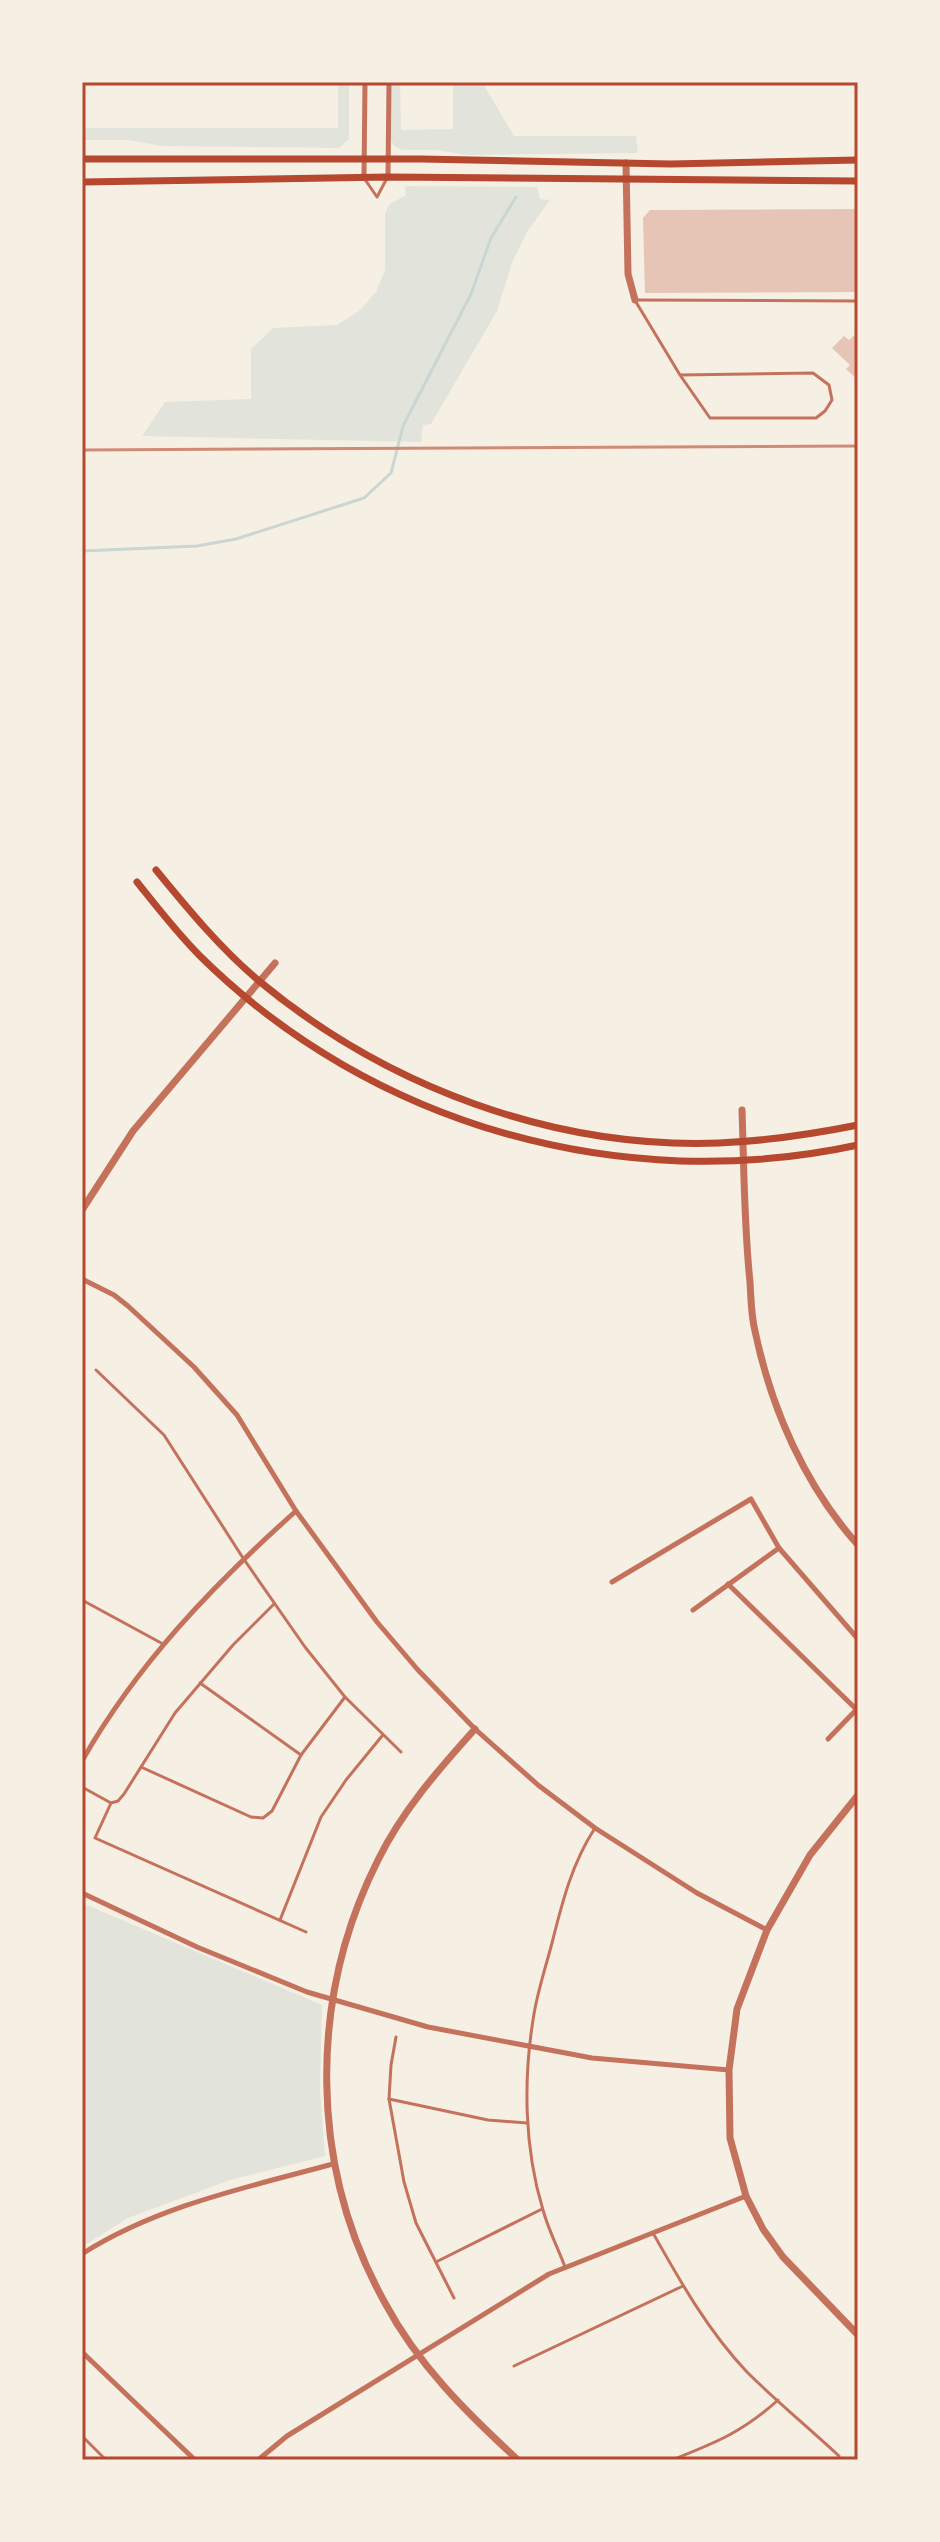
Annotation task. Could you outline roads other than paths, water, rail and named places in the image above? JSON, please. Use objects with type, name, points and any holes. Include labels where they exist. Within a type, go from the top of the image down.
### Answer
[{"type":"main road","points":[[82,159],[626,163],[858,160]]},
{"type":"main road","points":[[82,182],[388,177],[858,181]]},
{"type":"main road","points":[[156,870],[216,940],[260,982],[327,1031],[399,1073],[476,1105],[578,1133],[643,1141],[718,1143],[858,1125]]},
{"type":"main road","points":[[137,882],[200,955],[247,997],[318,1048],[366,1077],[429,1108],[522,1139],[613,1157],[686,1163],[744,1161],[858,1145]]},
{"type":"street","points":[[364,178],[365,82]]},
{"type":"street","points":[[388,177],[389,82]]},
{"type":"street","points":[[626,163],[628,274],[635,300]]},
{"type":"street","points":[[82,1210],[133,1131],[275,963]]},
{"type":"street","points":[[742,1110],[747,1251],[754,1328],[766,1375],[804,1468],[829,1508],[858,1545]]},
{"type":"street","points":[[82,1279],[128,1306],[194,1367],[237,1415],[296,1511],[377,1622],[475,1729],[538,1785],[595,1828],[697,1893],[767,1930]]},
{"type":"street","points":[[612,1582],[751,1499],[779,1548],[858,1639]]},
{"type":"street","points":[[82,1761],[120,1701],[163,1644],[243,1558],[296,1511]]},
{"type":"street","points":[[693,1610],[779,1548]]},
{"type":"street","points":[[728,1584],[857,1709],[828,1739]]},
{"type":"street","points":[[475,1729],[424,1790],[379,1858],[360,1898],[344,1945],[333,1999],[326,2053],[328,2114],[333,2164],[359,2253],[386,2306],[448,2393],[518,2460]]},
{"type":"street","points":[[858,1795],[810,1855],[767,1930],[737,2009],[729,2070],[730,2138],[746,2196],[763,2229],[783,2257],[858,2335]]},
{"type":"street","points":[[82,1893],[197,1947],[307,1992],[428,2027],[592,2058],[729,2070]]},
{"type":"street","points":[[82,2254],[145,2222],[207,2198],[333,2164]]},
{"type":"street","points":[[258,2460],[287,2436],[522,2289],[565,2267],[746,2196]]},
{"type":"street","points":[[82,2352],[195,2460]]},
{"type":"lane","points":[[364,178],[377,197],[388,177]]},
{"type":"lane","points":[[635,300],[858,301]]},
{"type":"lane","points":[[635,300],[680,375],[710,418],[816,418],[832,400],[829,385],[813,373],[680,375]]},
{"type":"lane","points":[[96,1370],[164,1435],[305,1647],[345,1697],[401,1752]]},
{"type":"lane","points":[[82,1600],[163,1644]]},
{"type":"lane","points":[[82,1787],[111,1803],[118,1801],[175,1713],[233,1645],[274,1604]]},
{"type":"lane","points":[[200,1683],[301,1755]]},
{"type":"lane","points":[[141,1767],[251,1817],[263,1818],[272,1811],[301,1755],[345,1697]]},
{"type":"lane","points":[[280,1920],[321,1817],[382,1736]]},
{"type":"lane","points":[[111,1803],[95,1838],[306,1932]]},
{"type":"lane","points":[[565,2267],[542,2209],[527,2123],[530,2048],[536,2005],[558,1920],[574,1868],[595,1828]]},
{"type":"lane","points":[[396,2037],[389,2099],[404,2182],[416,2223],[454,2298]]},
{"type":"lane","points":[[389,2099],[488,2120],[527,2123]]},
{"type":"lane","points":[[436,2262],[542,2209]]},
{"type":"lane","points":[[653,2233],[683,2286],[719,2339],[747,2371],[839,2456]]},
{"type":"lane","points":[[514,2366],[683,2286]]},
{"type":"lane","points":[[672,2460],[740,2431],[778,2400]]},
{"type":"lane","points":[[82,2436],[106,2460]]},
{"type":"waterway","points":[[82,551],[197,546],[236,539],[364,498],[391,473],[403,426],[471,294],[491,238],[516,197]]},
{"type":"railway","points":[[82,450],[858,446]]}]
